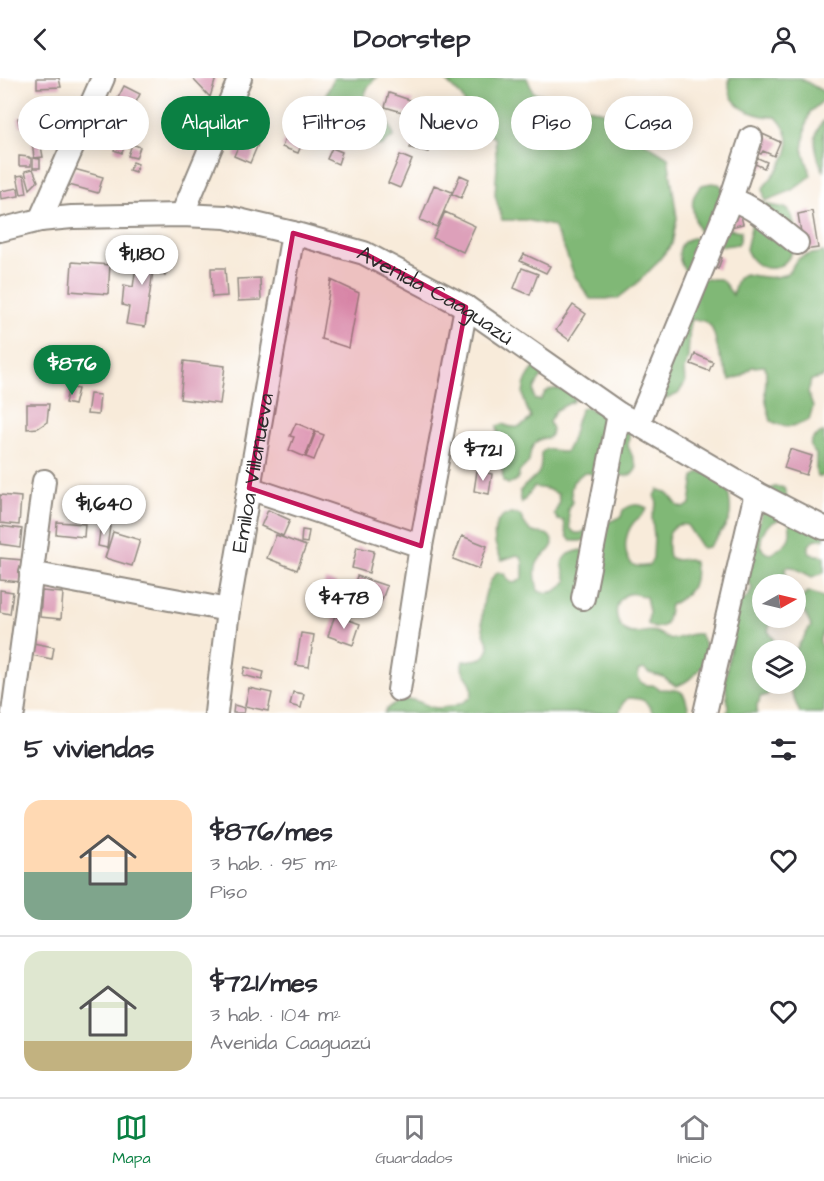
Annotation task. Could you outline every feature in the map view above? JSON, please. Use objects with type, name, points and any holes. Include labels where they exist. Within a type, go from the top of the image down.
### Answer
[{"type":"street","points":[[40,220],[103,78]]},
{"type":"street","points":[[182,215],[240,78]]},
{"type":"street","points":[[583,598],[629,419],[730,200],[751,138]]},
{"type":"street","points":[[730,200],[746,205],[759,213],[797,243]]},
{"type":"street","name":"Avenida Caaguazú","points":[[0,230],[40,220],[72,218],[182,215],[226,217],[364,253],[466,307],[629,419],[756,493],[824,528]]},
{"type":"street","name":"Emiloa Villanueva","points":[[216,713],[228,610],[293,233]]},
{"type":"street","points":[[399,690],[421,546],[466,307]]},
{"type":"street","points":[[13,713],[44,481]]},
{"type":"street","points":[[249,488],[421,546]]},
{"type":"street","points":[[705,713],[756,493]]},
{"type":"street","points":[[31,573],[228,610]]},
{"type":"highlighted area","points":[[293,233],[364,253],[466,307],[421,546],[249,488]]},
{"type":"green space","points":[[334,78],[376,78],[369,86],[365,96],[325,96]]},
{"type":"green space","points":[[443,78],[527,78],[533,92],[547,96],[511,96],[511,150],[592,150],[592,109],[604,112],[604,150],[657,150],[668,157],[677,218],[672,244],[636,284],[617,299],[590,299],[574,275],[553,226],[526,220],[502,220],[495,195],[496,150],[499,150],[499,96],[461,96]]},
{"type":"green space","points":[[729,78],[800,78],[824,92],[824,100],[810,112],[806,125],[803,150],[811,175],[784,194],[765,201],[763,188],[777,171],[786,154],[788,136],[784,127],[776,117],[749,112],[737,104],[730,93]]},
{"type":"green space","points":[[824,120],[824,171],[817,156],[815,138]]},
{"type":"green space","points":[[387,123],[389,124],[394,136],[387,142]]},
{"type":"green space","points":[[719,184],[724,189],[728,229],[741,231],[738,244],[721,246],[708,242],[696,224],[693,198],[702,185]]},
{"type":"green space","points":[[761,202],[785,208],[794,221],[795,238],[792,252],[787,260],[775,268],[755,263],[746,249],[752,212]]},
{"type":"green space","points":[[692,238],[707,247],[689,274],[682,265],[679,254],[682,244]]},
{"type":"green space","points":[[824,252],[824,375],[811,380],[808,393],[813,407],[809,420],[790,426],[771,421],[765,391],[765,366],[752,367],[742,376],[730,380],[712,329],[699,320],[690,320],[688,358],[684,370],[685,383],[678,394],[666,399],[658,386],[654,361],[661,331],[672,305],[703,279],[720,279],[733,295],[736,282],[742,275],[774,277],[784,275],[802,257]]},
{"type":"green space","points":[[535,367],[545,372],[535,388],[535,400],[541,400],[546,392],[556,389],[568,391],[573,395],[574,401],[556,410],[549,422],[552,429],[551,435],[535,443],[529,462],[519,472],[516,480],[508,484],[503,481],[502,467],[505,461],[500,449],[497,426],[503,424],[518,427],[525,424],[531,417],[523,392],[526,380]]},
{"type":"green space","points":[[588,407],[593,411],[605,407],[607,424],[600,442],[603,461],[600,474],[595,477],[590,473],[583,473],[573,482],[572,502],[568,509],[570,528],[575,533],[581,533],[587,529],[588,539],[572,541],[566,533],[564,521],[558,520],[554,514],[559,500],[558,494],[534,487],[522,503],[520,491],[538,473],[541,453],[546,449],[565,452],[571,442],[579,413],[582,408]]},
{"type":"green space","points":[[630,428],[628,446],[637,467],[632,474],[623,476],[611,472],[616,441]]},
{"type":"green space","points":[[824,432],[824,475],[821,477],[816,473],[816,454],[811,447],[811,441]]},
{"type":"green space","points":[[699,472],[726,478],[730,516],[728,522],[708,547],[702,548],[687,525],[675,526],[669,534],[669,557],[676,560],[689,559],[694,562],[695,570],[691,589],[670,605],[666,624],[661,627],[654,628],[648,624],[649,611],[646,597],[628,594],[619,601],[616,613],[619,624],[631,633],[653,631],[673,639],[700,634],[706,648],[705,662],[699,671],[685,682],[676,686],[663,677],[644,669],[638,671],[640,681],[646,685],[653,685],[659,689],[677,690],[684,694],[689,713],[653,713],[649,705],[643,701],[628,698],[619,713],[384,713],[392,705],[405,700],[418,701],[431,707],[441,708],[471,697],[471,685],[462,667],[463,661],[482,658],[489,646],[483,629],[482,615],[489,583],[498,572],[504,574],[512,583],[523,577],[521,557],[517,555],[502,560],[498,553],[495,528],[503,517],[510,514],[520,515],[531,531],[550,536],[553,544],[537,563],[535,575],[538,591],[550,593],[567,581],[563,560],[569,554],[581,550],[586,554],[594,570],[601,568],[599,541],[608,522],[621,517],[623,510],[632,505],[647,508],[628,532],[626,554],[635,566],[649,565],[653,558],[652,517],[657,503],[655,496],[658,490],[668,493],[678,506],[684,508],[690,504],[694,477]]},
{"type":"green space","points":[[774,487],[784,488],[788,501],[783,517],[770,524],[764,532],[761,541],[763,550],[771,554],[787,541],[790,533],[788,513],[824,515],[824,539],[814,540],[809,547],[810,554],[824,556],[824,573],[812,577],[793,567],[787,567],[786,574],[752,574],[752,588],[746,575],[767,491]]},
{"type":"green space","points":[[752,588],[752,628],[769,628],[768,631],[774,639],[752,640],[752,694],[768,694],[760,697],[757,713],[727,713],[725,680],[739,601],[748,597]]},
{"type":"green space","points":[[808,592],[824,597],[824,629],[820,639],[824,664],[824,713],[800,713],[792,694],[806,694],[806,640],[802,640],[811,626],[806,616],[806,594]]},
{"type":"building","points":[[37,78],[59,78],[61,87],[37,88]]},
{"type":"building","points":[[192,78],[216,78],[209,96]]},
{"type":"building","points":[[124,86],[140,94],[139,96],[119,96]]},
{"type":"building","points":[[389,93],[399,96],[399,111],[387,108]]},
{"type":"building","points":[[758,132],[780,142],[774,156],[750,149]]},
{"type":"building","points":[[33,150],[42,150],[43,157],[34,158]]},
{"type":"building","points":[[130,150],[139,150],[136,158],[128,156]]},
{"type":"building","points":[[237,150],[256,150],[250,163],[234,156]]},
{"type":"building","points":[[331,150],[342,152],[338,164],[327,159]]},
{"type":"building","points":[[749,154],[767,162],[764,168],[746,160]]},
{"type":"building","points":[[400,155],[412,160],[400,188],[388,183]]},
{"type":"building","points":[[19,156],[31,158],[31,166],[19,166]]},
{"type":"building","points":[[33,158],[40,159],[40,168],[33,168]]},
{"type":"building","points":[[133,162],[138,164],[135,172],[129,170]]},
{"type":"building","points":[[33,169],[38,181],[30,189],[25,171]]},
{"type":"building","points":[[74,169],[103,177],[98,193],[69,185]]},
{"type":"building","points":[[24,175],[27,193],[21,194],[17,176]]},
{"type":"building","points":[[460,175],[469,179],[461,198],[452,194]]},
{"type":"building","points":[[434,185],[452,192],[437,227],[420,220]]},
{"type":"building","points":[[18,188],[19,196],[1,199],[0,191]]},
{"type":"building","points":[[739,209],[743,224],[731,227]]},
{"type":"building","points":[[812,211],[818,248],[804,250],[798,214]]},
{"type":"building","points":[[445,212],[475,226],[463,252],[433,238]]},
{"type":"building","points":[[139,245],[157,248],[153,269],[157,261],[169,266],[165,276],[153,271],[145,327],[126,324],[129,307],[122,305],[124,285],[133,287]]},
{"type":"building","points":[[524,254],[550,266],[546,273],[520,261]]},
{"type":"building","points":[[713,254],[722,258],[718,269],[709,265]]},
{"type":"building","points":[[72,262],[110,265],[108,294],[70,291]]},
{"type":"building","points":[[211,268],[225,268],[227,296],[212,297]]},
{"type":"building","points":[[522,268],[538,274],[530,295],[514,288]]},
{"type":"building","points":[[260,278],[261,300],[238,301],[237,279]]},
{"type":"building","points":[[331,280],[359,293],[349,348],[321,339]]},
{"type":"building","points":[[573,305],[586,314],[569,340],[556,330]]},
{"type":"building","points":[[695,354],[713,362],[709,371],[691,364]]},
{"type":"building","points":[[184,361],[225,366],[220,404],[180,399]]},
{"type":"building","points":[[69,387],[78,389],[74,405],[65,403]]},
{"type":"building","points":[[90,394],[100,395],[98,415],[87,414]]},
{"type":"building","points":[[27,404],[49,404],[47,422],[38,428],[27,429]]},
{"type":"building","points":[[296,423],[315,431],[305,457],[289,450],[294,437],[290,436]]},
{"type":"building","points":[[316,432],[324,435],[314,460],[306,457]]},
{"type":"building","points":[[790,449],[812,456],[806,475],[784,468]]},
{"type":"building","points":[[477,471],[492,474],[489,494],[474,491]]},
{"type":"building","points":[[0,495],[21,497],[19,525],[0,523]]},
{"type":"building","points":[[268,510],[290,520],[283,536],[261,526]]},
{"type":"building","points":[[57,522],[85,524],[84,537],[56,534]]},
{"type":"building","points":[[101,525],[110,526],[107,548],[98,546]]},
{"type":"building","points":[[0,526],[22,529],[20,547],[0,544]]},
{"type":"building","points":[[302,530],[309,531],[307,543],[301,542]]},
{"type":"building","points":[[113,532],[140,540],[132,566],[105,558]]},
{"type":"building","points":[[276,535],[306,546],[297,570],[267,558]]},
{"type":"building","points":[[462,536],[487,546],[479,569],[453,559]]},
{"type":"building","points":[[357,547],[374,551],[369,573],[352,568]]},
{"type":"building","points":[[0,558],[23,560],[21,582],[0,580]]},
{"type":"building","points":[[357,576],[387,586],[381,602],[352,592]]},
{"type":"building","points":[[325,580],[336,583],[334,592],[339,593],[336,607],[332,606],[331,612],[319,610]]},
{"type":"building","points":[[0,590],[13,592],[10,614],[0,612]]},
{"type":"building","points":[[42,591],[63,593],[61,619],[40,617]]},
{"type":"building","points":[[335,615],[360,624],[353,645],[328,636]]},
{"type":"building","points":[[301,633],[314,635],[309,667],[296,665]]},
{"type":"building","points":[[28,642],[54,647],[52,659],[26,654]]},
{"type":"building","points":[[245,667],[264,672],[262,680],[243,675]]},
{"type":"building","points":[[249,688],[272,693],[268,711],[245,706]]},
{"type":"building","points":[[293,692],[304,694],[301,708],[290,705]]},
{"type":"building","points":[[234,705],[245,708],[244,713],[233,713]]}]
